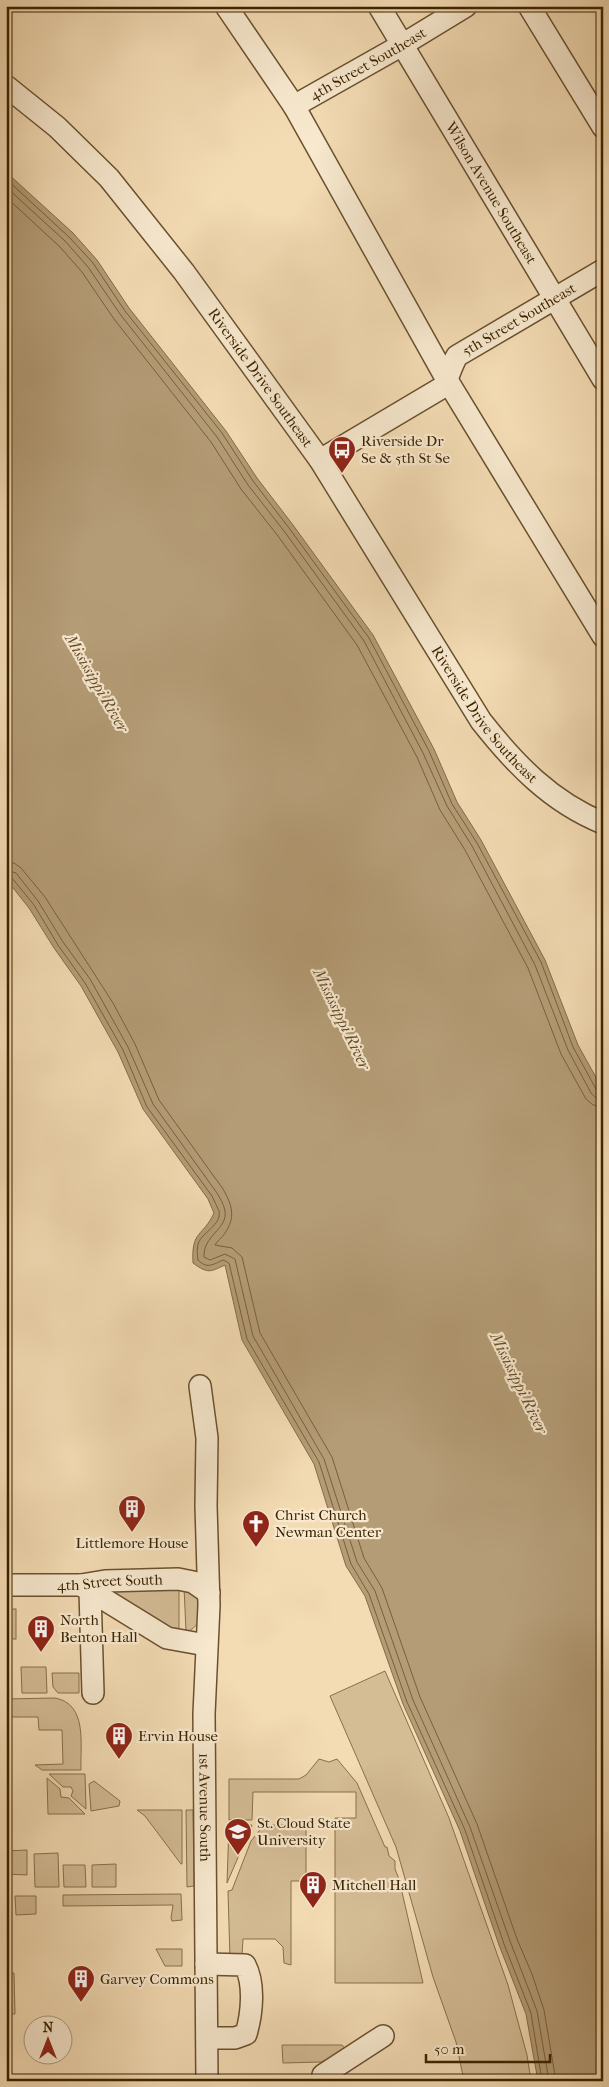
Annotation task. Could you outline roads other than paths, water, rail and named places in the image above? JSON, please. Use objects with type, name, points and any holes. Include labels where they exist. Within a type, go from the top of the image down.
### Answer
[{"type":"street","points":[[226,6],[294,106],[447,380],[603,636]]},
{"type":"street","name":"Wilson Avenue Southeast","points":[[380,6],[603,379]]},
{"type":"street","name":"4th Street Southeast","points":[[294,106],[402,45],[466,6]]},
{"type":"street","points":[[529,6],[603,127]]},
{"type":"street","name":"Riverside Drive Southeast","points":[[6,86],[57,127],[109,178],[184,272],[320,460],[476,714],[500,746],[540,786],[571,808],[603,823]]},
{"type":"street","name":"5th Street Southeast","points":[[320,460],[443,387],[450,367],[458,356],[603,270]]},
{"type":"street","name":"1st Avenue South","points":[[200,1386],[207,1438],[206,1500],[209,1593],[204,1714],[207,2081]]},
{"type":"street","name":"4th Street South","points":[[6,1585],[85,1588],[105,1581],[178,1579],[193,1582],[209,1593]]},
{"type":"street","points":[[85,1588],[167,1638],[206,1645]]},
{"type":"street","points":[[85,1588],[93,1693]]},
{"type":"street","points":[[206,1964],[245,1965],[250,1975],[250,2013],[246,2034],[235,2038],[207,2038]]},
{"type":"street","points":[[323,2075],[383,2036]]},
{"type":"water","name":"Mississippi River","points":[[6,172],[73,233],[97,260],[129,308],[226,431],[257,478],[373,635],[434,749],[457,802],[481,840],[545,960],[578,1045],[603,1090],[603,2081],[538,2081],[526,2014],[499,1945],[460,1831],[403,1704],[365,1596],[346,1566],[314,1464],[242,1340],[225,1265],[209,1271],[193,1263],[196,1239],[214,1213],[208,1199],[143,1109],[118,1052],[81,986],[29,908],[6,879]]},
{"type":"place","name":"Riverside Dr Se & 5th St Se","points":[[342,474]]},
{"type":"place","name":"Littlemore House","points":[[132,1533]]},
{"type":"place","name":"Christ Church Newman Center","points":[[256,1548]]},
{"type":"place","name":"North Benton Hall","points":[[41,1653]]},
{"type":"place","name":"Ervin House","points":[[119,1760]]},
{"type":"place","name":"St. Cloud State University","points":[[238,1856]]},
{"type":"place","name":"Mitchell Hall","points":[[313,1909]]},
{"type":"place","name":"Garvey Commons","points":[[81,2003]]}]
